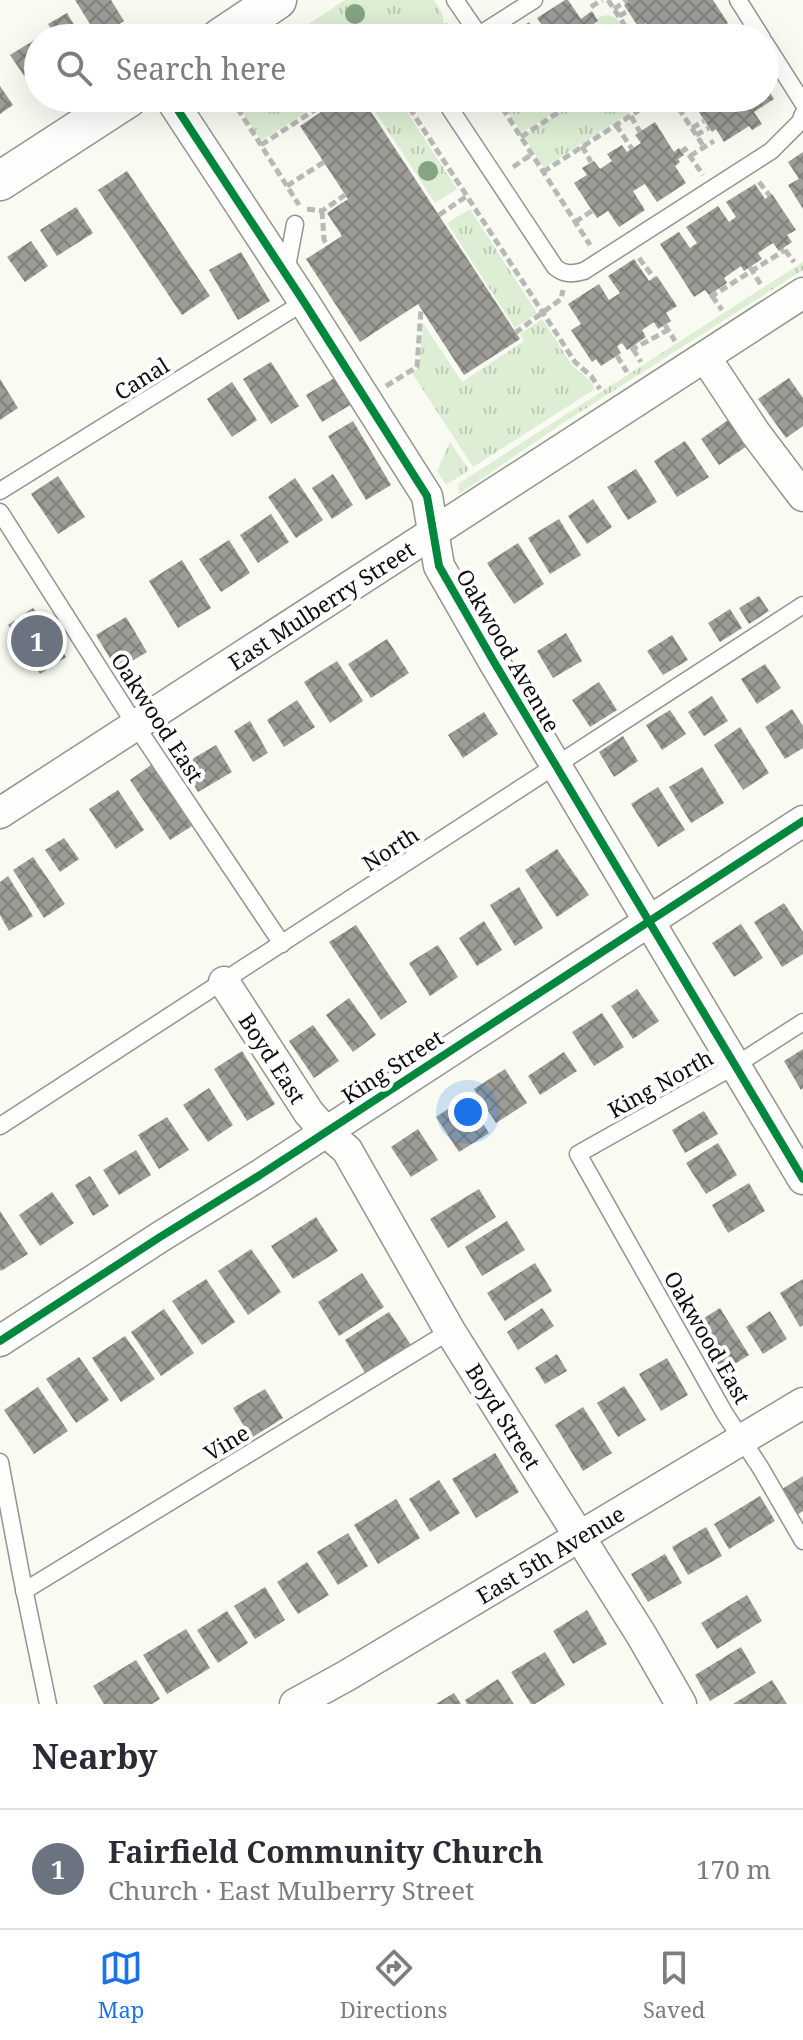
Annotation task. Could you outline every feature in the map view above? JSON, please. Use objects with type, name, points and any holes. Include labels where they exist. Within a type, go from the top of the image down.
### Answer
[{"type":"street","points":[[241,24],[277,0]]},
{"type":"street","points":[[0,181],[106,112]]},
{"type":"street","name":"Oakwood Avenue","points":[[179,112],[427,496],[439,566],[803,1179]]},
{"type":"street","name":"East Mulberry Street","points":[[0,813],[803,293]]},
{"type":"street","points":[[705,357],[756,434],[803,496]]},
{"type":"street","name":"King Street","points":[[0,1341],[803,821]]},
{"type":"street","name":"Boyd East","points":[[224,982],[309,1113],[325,1131]]},
{"type":"street","name":"Boyd Street","points":[[325,1131],[347,1150],[450,1331],[642,1636],[681,1704]]},
{"type":"street","name":"East 5th Avenue","points":[[295,1704],[803,1403]]},
{"type":"lane","points":[[455,0],[469,24]]},
{"type":"lane","points":[[497,24],[534,0]]},
{"type":"lane","points":[[738,0],[754,24]]},
{"type":"lane","points":[[779,64],[803,103]]},
{"type":"lane","points":[[452,112],[555,267],[560,272],[576,274],[771,151],[800,122],[803,114]]},
{"type":"lane","points":[[286,274],[298,216]]},
{"type":"lane","name":"Canal","points":[[0,491],[304,302]]},
{"type":"lane","name":"Oakwood East","points":[[0,512],[136,726],[282,944]]},
{"type":"lane","name":"North","points":[[0,1126],[803,605]]},
{"type":"lane","name":"King North","points":[[578,1154],[736,1065],[803,1022]]},
{"type":"lane","name":"Oakwood East","points":[[578,1154],[725,1414],[803,1541]]},
{"type":"lane","name":"Vine","points":[[24,1591],[450,1331]]},
{"type":"lane","points":[[0,1462],[48,1704]]},
{"type":"path","points":[[591,7],[605,0],[624,24]]},
{"type":"path","points":[[614,9],[627,0]]},
{"type":"path","points":[[619,16],[628,11]]},
{"type":"path","points":[[240,112],[287,186],[298,216]]},
{"type":"path","points":[[261,145],[312,112]]},
{"type":"path","points":[[412,112],[575,362],[600,389]]},
{"type":"path","points":[[505,112],[601,261]]},
{"type":"path","points":[[521,137],[559,112]]},
{"type":"path","points":[[543,172],[637,112]]},
{"type":"path","points":[[681,112],[704,147]]},
{"type":"path","points":[[631,116],[640,132]]},
{"type":"path","points":[[692,128],[704,121]]},
{"type":"path","points":[[616,125],[632,149]]},
{"type":"path","points":[[696,135],[709,128]]},
{"type":"path","points":[[690,156],[714,141]]},
{"type":"path","points":[[582,146],[591,162]]},
{"type":"path","points":[[681,152],[685,149],[712,189]]},
{"type":"path","points":[[512,167],[532,154]]},
{"type":"path","points":[[287,186],[324,162]]},
{"type":"path","points":[[327,245],[322,211],[345,195]]},
{"type":"path","points":[[439,215],[467,196]]},
{"type":"path","points":[[575,222],[592,211]]},
{"type":"path","points":[[722,310],[712,295],[751,269],[785,249],[794,262]]},
{"type":"path","points":[[751,269],[761,285]]},
{"type":"path","points":[[515,333],[561,299]]},
{"type":"path","points":[[379,390],[417,367],[421,309]]},
{"type":"path","points":[[641,362],[632,348],[666,328],[675,341]]},
{"type":"path","points":[[617,356],[627,372]]},
{"type":"green space","points":[[345,0],[434,0],[444,23],[444,24],[308,24]]},
{"type":"green space","points":[[608,15],[620,24],[595,24],[599,17]]},
{"type":"green space","points":[[243,112],[306,112],[261,141]]},
{"type":"green space","points":[[376,112],[407,112],[457,189],[435,203]]},
{"type":"green space","points":[[508,112],[554,112],[522,133]]},
{"type":"green space","points":[[560,112],[630,112],[544,168],[523,135]]},
{"type":"green space","points":[[470,209],[537,313],[515,328],[447,223]]},
{"type":"green space","points":[[803,262],[803,270],[566,421],[459,494],[458,484]]},
{"type":"green space","points":[[542,319],[572,365],[595,389],[473,467],[412,373],[419,368],[423,323],[462,382],[524,341],[520,334]]},
{"type":"green space","points":[[450,442],[469,470],[446,485],[437,471]]},
{"type":"building","points":[[75,0],[111,0],[124,21],[119,24],[90,24]]},
{"type":"building","points":[[568,0],[581,19],[592,11],[598,21],[594,24],[541,24],[537,18]]},
{"type":"building","points":[[713,0],[728,23],[636,24],[624,5],[628,2]]},
{"type":"building","points":[[67,13],[74,24],[48,24]]},
{"type":"building","points":[[24,46],[24,76],[10,55]]},
{"type":"building","points":[[0,86],[13,105],[0,114]]},
{"type":"building","points":[[321,112],[371,112],[520,339],[464,375],[418,304],[360,342],[306,259],[342,236],[327,213],[348,199],[300,126]]},
{"type":"building","points":[[699,112],[754,112],[762,124],[752,130],[749,126],[724,142],[716,129],[712,132]]},
{"type":"building","points":[[655,122],[674,152],[679,148],[684,155],[675,166],[686,183],[657,202],[645,184],[633,191],[645,210],[619,227],[608,211],[597,218],[574,183],[587,175],[582,168],[594,161],[600,169],[612,161],[607,154],[622,145],[627,152],[641,143],[635,135]]},
{"type":"building","points":[[803,152],[803,209],[788,185],[799,179],[788,162]]},
{"type":"building","points":[[127,171],[210,296],[182,315],[98,190]]},
{"type":"building","points":[[755,184],[765,199],[772,194],[796,230],[787,235],[792,242],[779,251],[773,243],[758,253],[762,259],[744,271],[741,266],[724,278],[727,283],[709,295],[705,290],[694,297],[660,244],[679,232],[690,248],[697,243],[686,227],[718,206],[729,222],[736,217],[726,202]]},
{"type":"building","points":[[76,207],[93,233],[57,256],[40,230]]},
{"type":"building","points":[[31,241],[48,266],[25,282],[7,257]]},
{"type":"building","points":[[241,252],[270,301],[238,320],[209,270]]},
{"type":"building","points":[[634,259],[649,281],[657,276],[677,306],[666,313],[671,321],[658,329],[654,322],[642,330],[646,337],[627,350],[622,343],[617,346],[621,353],[601,366],[596,359],[592,362],[571,330],[581,324],[568,304],[599,284],[609,300],[620,293],[608,276]]},
{"type":"building","points":[[271,362],[299,406],[271,424],[243,379]]},
{"type":"building","points":[[336,377],[352,404],[322,422],[306,395]]},
{"type":"building","points":[[789,378],[803,398],[803,426],[786,438],[758,399]]},
{"type":"building","points":[[0,379],[18,408],[0,420]]},
{"type":"building","points":[[232,382],[257,420],[232,437],[207,399]]},
{"type":"building","points":[[728,420],[747,446],[719,465],[701,439]]},
{"type":"building","points":[[353,421],[391,485],[366,500],[328,436]]},
{"type":"building","points":[[685,441],[709,477],[677,497],[654,461]]},
{"type":"building","points":[[636,469],[657,502],[628,520],[607,487]]},
{"type":"building","points":[[333,474],[353,505],[332,519],[312,488]]},
{"type":"building","points":[[58,476],[85,517],[58,534],[31,494]]},
{"type":"building","points":[[295,478],[323,520],[296,538],[268,497]]},
{"type":"building","points":[[593,499],[612,527],[587,544],[568,516]]},
{"type":"building","points":[[271,514],[289,542],[258,563],[240,535]]},
{"type":"building","points":[[559,519],[581,555],[550,574],[528,538]]},
{"type":"building","points":[[229,540],[250,573],[221,592],[199,559]]},
{"type":"building","points":[[518,543],[544,584],[514,604],[487,563]]},
{"type":"building","points":[[182,560],[211,608],[178,628],[149,581]]},
{"type":"building","points":[[759,596],[769,611],[749,624],[739,608]]},
{"type":"building","points":[[33,608],[66,657],[40,674],[8,625]]},
{"type":"building","points":[[730,609],[742,628],[720,642],[708,623]]},
{"type":"building","points":[[126,617],[147,652],[117,670],[96,635]]},
{"type":"building","points":[[566,633],[582,661],[553,678],[537,651]]},
{"type":"building","points":[[672,635],[688,660],[663,675],[647,651]]},
{"type":"building","points":[[387,639],[409,673],[371,698],[348,664]]},
{"type":"building","points":[[337,661],[363,701],[330,723],[304,682]]},
{"type":"building","points":[[765,664],[781,688],[757,704],[741,679]]},
{"type":"building","points":[[599,682],[617,710],[590,727],[572,700]]},
{"type":"building","points":[[712,696],[728,721],[704,736],[688,712]]},
{"type":"building","points":[[297,700],[315,727],[284,747],[267,720]]},
{"type":"building","points":[[792,709],[803,726],[803,748],[785,759],[765,727]]},
{"type":"building","points":[[670,710],[686,734],[662,750],[646,725]]},
{"type":"building","points":[[484,712],[498,734],[463,758],[448,735]]},
{"type":"building","points":[[250,721],[268,753],[253,762],[234,731]]},
{"type":"building","points":[[740,727],[769,773],[743,790],[714,745]]},
{"type":"building","points":[[623,736],[638,761],[614,777],[599,752]]},
{"type":"building","points":[[216,745],[232,772],[198,792],[182,765]]},
{"type":"building","points":[[151,765],[192,826],[170,840],[130,780]]},
{"type":"building","points":[[702,767],[724,803],[691,823],[669,787]]},
{"type":"building","points":[[658,787],[685,830],[658,847],[631,804]]},
{"type":"building","points":[[118,790],[144,830],[116,849],[89,809]]},
{"type":"building","points":[[64,838],[79,859],[60,872],[45,850]]},
{"type":"building","points":[[557,849],[589,895],[557,917],[525,870]]},
{"type":"building","points":[[33,857],[65,904],[44,918],[13,870]]},
{"type":"building","points":[[8,876],[33,916],[9,931],[0,915],[0,882]]},
{"type":"building","points":[[519,887],[543,928],[515,946],[490,905]]},
{"type":"building","points":[[784,903],[803,932],[803,954],[782,967],[754,922]]},
{"type":"building","points":[[484,921],[502,950],[477,966],[459,938]]},
{"type":"building","points":[[741,924],[763,958],[734,977],[712,943]]},
{"type":"building","points":[[356,925],[407,1002],[381,1020],[329,942]]},
{"type":"building","points":[[438,945],[458,977],[430,996],[409,963]]},
{"type":"building","points":[[637,989],[659,1021],[633,1039],[611,1006]]},
{"type":"building","points":[[349,998],[376,1035],[353,1052],[326,1015]]},
{"type":"building","points":[[602,1013],[624,1047],[594,1066],[572,1032]]},
{"type":"building","points":[[313,1025],[339,1061],[314,1078],[289,1041]]},
{"type":"building","points":[[803,1049],[803,1088],[801,1090],[784,1061]]},
{"type":"building","points":[[242,1051],[275,1104],[247,1121],[214,1069]]},
{"type":"building","points":[[564,1052],[577,1071],[540,1095],[528,1076]]},
{"type":"building","points":[[505,1069],[527,1103],[496,1123],[474,1089]]},
{"type":"building","points":[[209,1088],[233,1125],[208,1142],[183,1105]]},
{"type":"building","points":[[466,1097],[489,1133],[459,1152],[436,1117]]},
{"type":"building","points":[[704,1111],[718,1134],[685,1153],[672,1130]]},
{"type":"building","points":[[167,1117],[189,1150],[159,1169],[138,1135]]},
{"type":"building","points":[[418,1129],[438,1160],[411,1177],[391,1147]]},
{"type":"building","points":[[718,1143],[737,1175],[706,1194],[686,1163]]},
{"type":"building","points":[[136,1150],[151,1175],[119,1195],[103,1170]]},
{"type":"building","points":[[90,1176],[109,1206],[93,1216],[75,1185]]},
{"type":"building","points":[[749,1183],[765,1211],[728,1233],[712,1205]]},
{"type":"building","points":[[479,1189],[496,1217],[448,1248],[430,1219]]},
{"type":"building","points":[[52,1192],[74,1223],[40,1246],[19,1215]]},
{"type":"building","points":[[0,1211],[28,1254],[1,1271],[0,1269]]},
{"type":"building","points":[[316,1217],[338,1251],[293,1279],[271,1246]]},
{"type":"building","points":[[507,1221],[525,1250],[482,1276],[465,1247]]},
{"type":"building","points":[[251,1249],[281,1292],[248,1315],[218,1271]]},
{"type":"building","points":[[535,1263],[552,1291],[505,1321],[487,1293]]},
{"type":"building","points":[[362,1273],[384,1307],[339,1336],[318,1302]]},
{"type":"building","points":[[206,1279],[235,1322],[202,1345],[172,1301]]},
{"type":"building","points":[[803,1279],[803,1325],[800,1327],[780,1293]]},
{"type":"building","points":[[542,1308],[554,1326],[518,1350],[507,1332]]},
{"type":"building","points":[[720,1308],[749,1355],[722,1372],[693,1325]]},
{"type":"building","points":[[164,1309],[194,1353],[161,1376],[131,1332]]},
{"type":"building","points":[[770,1311],[787,1339],[763,1354],[746,1327]]},
{"type":"building","points":[[389,1312],[411,1345],[366,1374],[345,1340]]},
{"type":"building","points":[[125,1336],[155,1379],[121,1402],[92,1358]]},
{"type":"building","points":[[557,1354],[567,1371],[545,1384],[535,1368]]},
{"type":"building","points":[[79,1357],[109,1400],[76,1423],[46,1379]]},
{"type":"building","points":[[667,1358],[688,1395],[661,1411],[639,1374]]},
{"type":"building","points":[[624,1386],[646,1420],[618,1437],[597,1403]]},
{"type":"building","points":[[38,1387],[68,1431],[34,1454],[4,1410]]},
{"type":"building","points":[[265,1389],[283,1418],[251,1438],[233,1408]]},
{"type":"building","points":[[583,1407],[612,1453],[583,1471],[555,1425]]},
{"type":"building","points":[[495,1453],[519,1492],[476,1518],[452,1479]]},
{"type":"building","points":[[803,1476],[803,1511],[794,1517],[779,1491]]},
{"type":"building","points":[[439,1480],[460,1513],[430,1532],[409,1499]]},
{"type":"building","points":[[760,1496],[775,1521],[729,1549],[714,1524]]},
{"type":"building","points":[[396,1499],[420,1538],[378,1564],[354,1525]]},
{"type":"building","points":[[706,1527],[722,1556],[688,1575],[672,1547]]},
{"type":"building","points":[[348,1533],[368,1566],[338,1585],[317,1552]]},
{"type":"building","points":[[665,1554],[682,1583],[648,1602],[631,1574]]},
{"type":"building","points":[[307,1562],[329,1595],[298,1614],[277,1582]]},
{"type":"building","points":[[265,1587],[285,1620],[255,1639],[234,1606]]},
{"type":"building","points":[[747,1595],[762,1621],[717,1649],[701,1623]]},
{"type":"building","points":[[587,1610],[607,1644],[573,1664],[553,1631]]},
{"type":"building","points":[[227,1611],[248,1643],[218,1663],[197,1630]]},
{"type":"building","points":[[186,1629],[210,1668],[167,1694],[143,1655]]},
{"type":"building","points":[[741,1647],[756,1673],[710,1701],[695,1675]]},
{"type":"building","points":[[545,1652],[565,1685],[531,1704],[511,1672]]},
{"type":"building","points":[[136,1660],[160,1699],[152,1704],[104,1704],[93,1686]]},
{"type":"building","points":[[498,1679],[514,1704],[467,1704],[465,1700]]},
{"type":"building","points":[[772,1680],[787,1704],[733,1704]]},
{"type":"building","points":[[454,1693],[461,1704],[436,1704]]},
{"type":"cycle path","points":[[179,112],[427,496],[439,566],[803,1179]]},
{"type":"cycle path","points":[[0,1341],[803,821]]},
{"type":"place","name":"Fairfield Community Church","points":[[37,641]]}]
